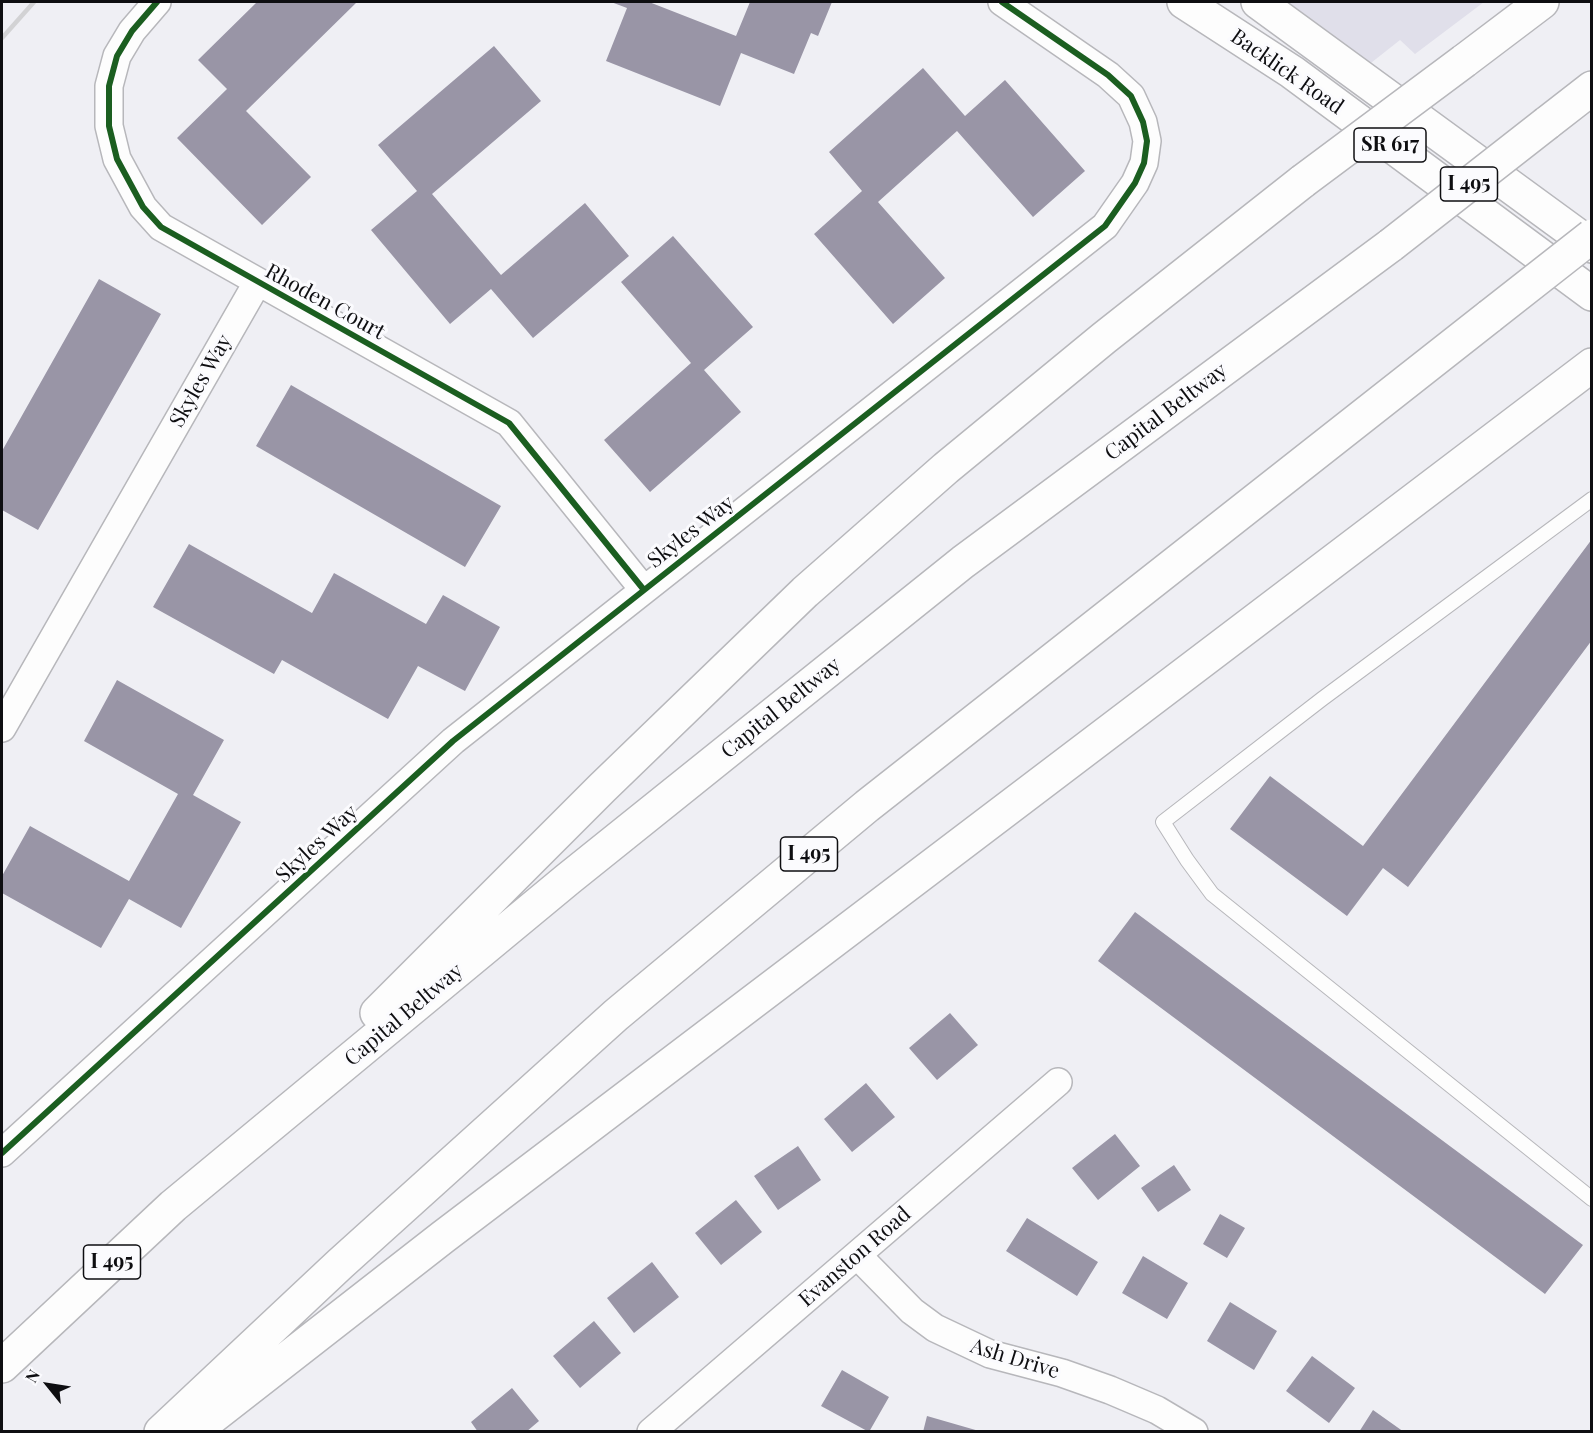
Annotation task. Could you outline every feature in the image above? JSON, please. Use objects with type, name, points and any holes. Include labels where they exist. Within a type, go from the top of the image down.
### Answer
[{"type":"main road","name":"Backlick Road","points":[[1184,2],[1292,72],[1592,294]]},
{"type":"main road","name":"Backlick Road","points":[[1258,2],[1592,246]]},
{"type":"main road","points":[[173,1206],[298,1092],[594,796],[806,592],[946,468],[1104,338],[1304,181],[1542,2]]},
{"type":"main road","name":"Capital Beltway","points":[[2,1366],[173,1206],[558,887],[963,562],[1391,245],[1592,88]]},
{"type":"main road","points":[[1547,123],[1592,93]]},
{"type":"main road","name":"I 495","points":[[161,1431],[366,1240],[625,1008],[876,798],[1592,236]]},
{"type":"main road","points":[[193,1431],[443,1237],[1583,372]]},
{"type":"street","name":"Rhoden Court","points":[[157,2],[132,31],[117,56],[111,76],[109,126],[117,159],[143,207],[162,227],[257,283],[509,423],[644,590]]},
{"type":"street","name":"Skyles Way","points":[[2,1153],[453,741],[1105,226],[1135,183],[1144,163],[1147,141],[1143,122],[1131,96],[1108,75],[1002,2]]},
{"type":"street","name":"Skyles Way","points":[[2,728],[257,283]]},
{"type":"street","name":"Evanston Road","points":[[651,1431],[1058,1082]]},
{"type":"street","name":"Ash Drive","points":[[857,1255],[912,1311],[935,1328],[990,1354],[1062,1373],[1110,1390],[1157,1410],[1194,1431]]},
{"type":"lane","points":[[1592,499],[1322,699],[1163,822],[1212,894],[1592,1199]]},
{"type":"shaded area","points":[[1269,2],[1484,2],[1415,54],[1400,40],[1357,74]]},
{"type":"building","points":[[257,2],[357,2],[246,111],[311,177],[262,225],[177,138],[227,89],[198,60]]},
{"type":"building","points":[[611,2],[649,2],[736,36],[750,2],[832,2],[818,36],[811,33],[794,74],[741,53],[720,106],[606,61],[627,8]]},
{"type":"building","points":[[494,46],[541,101],[432,194],[501,275],[585,203],[629,256],[533,338],[491,289],[450,324],[371,230],[417,191],[378,145]]},
{"type":"building","points":[[923,68],[965,116],[1005,80],[1085,171],[1033,217],[957,131],[878,202],[945,278],[893,324],[814,234],[862,191],[829,152]]},
{"type":"building","points":[[673,236],[753,327],[704,370],[741,412],[650,492],[604,440],[691,363],[621,282]]},
{"type":"building","points":[[99,279],[161,314],[38,530],[2,510],[2,451]]},
{"type":"building","points":[[291,385],[501,506],[465,567],[256,446]]},
{"type":"building","points":[[1592,539],[1592,640],[1408,887],[1383,868],[1347,916],[1230,829],[1270,776],[1363,846]]},
{"type":"building","points":[[189,544],[312,613],[334,573],[426,624],[443,595],[500,627],[465,691],[418,666],[388,719],[282,660],[274,674],[153,607]]},
{"type":"building","points":[[117,680],[224,740],[193,795],[241,822],[181,928],[129,899],[101,948],[2,893],[2,876],[30,826],[129,881],[178,794],[84,741]]},
{"type":"building","points":[[1135,912],[1583,1245],[1545,1294],[1098,961]]},
{"type":"building","points":[[950,1013],[978,1045],[937,1080],[909,1048]]},
{"type":"building","points":[[866,1083],[895,1117],[852,1152],[824,1119]]},
{"type":"building","points":[[1115,1134],[1140,1166],[1098,1200],[1072,1168]]},
{"type":"building","points":[[798,1146],[821,1180],[778,1210],[754,1176]]},
{"type":"building","points":[[1174,1165],[1191,1190],[1158,1212],[1141,1188]]},
{"type":"building","points":[[736,1200],[762,1232],[721,1265],[695,1233]]},
{"type":"building","points":[[1220,1214],[1245,1228],[1227,1258],[1203,1244]]},
{"type":"building","points":[[1027,1218],[1098,1262],[1077,1296],[1006,1251]]},
{"type":"building","points":[[1143,1256],[1188,1283],[1167,1319],[1122,1293]]},
{"type":"building","points":[[652,1262],[679,1297],[634,1333],[607,1298]]},
{"type":"building","points":[[1230,1302],[1277,1331],[1254,1370],[1207,1341]]},
{"type":"building","points":[[594,1321],[621,1353],[580,1388],[553,1356]]},
{"type":"building","points":[[1312,1356],[1355,1388],[1329,1423],[1286,1391]]},
{"type":"building","points":[[842,1370],[889,1397],[869,1432],[821,1406]]},
{"type":"building","points":[[512,1388],[539,1421],[526,1432],[478,1432],[471,1422]]},
{"type":"building","points":[[1373,1410],[1404,1432],[1359,1432]]},
{"type":"building","points":[[927,1416],[979,1431],[979,1432],[923,1432]]},
{"type":"railway","points":[[2,38],[34,2]]},
{"type":"cycle path","points":[[157,2],[132,31],[117,56],[109,86],[109,126],[117,159],[143,207],[161,227],[509,423],[644,590]]},
{"type":"cycle path","points":[[2,1153],[453,741],[1105,226],[1135,183],[1144,163],[1147,141],[1143,122],[1131,96],[1108,75],[1002,2]]}]
